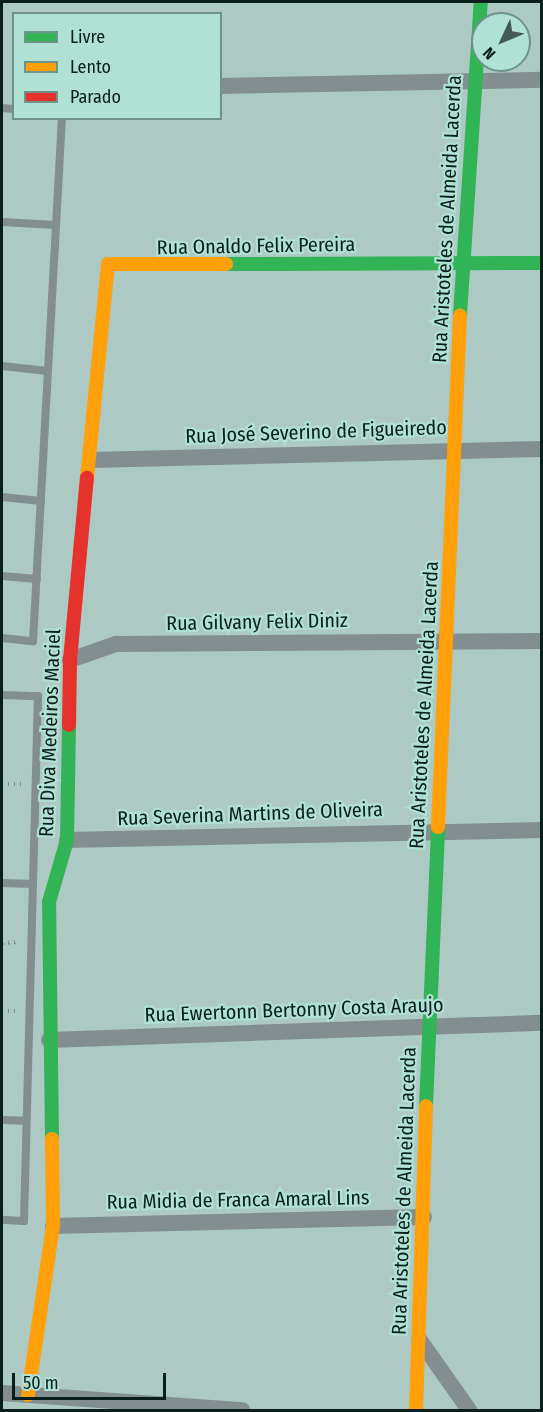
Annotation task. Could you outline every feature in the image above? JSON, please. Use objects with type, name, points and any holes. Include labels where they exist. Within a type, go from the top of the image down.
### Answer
[{"type":"street","name":"Rua Aristoteles de Almeida Lacerda","points":[[416,1410],[437,830],[458,449],[461,263],[473,79],[481,2]]},
{"type":"street","points":[[222,86],[473,79],[542,80]]},
{"type":"street","points":[[461,263],[542,263]]},
{"type":"street","name":"Rua Onaldo Felix Pereira","points":[[100,321],[108,264],[461,263]]},
{"type":"street","name":"Rua Diva Medeiros Maciel","points":[[28,1395],[53,1226],[49,1040],[50,902],[67,840],[70,660],[92,460],[100,321]]},
{"type":"street","name":"Rua José Severino de Figueiredo","points":[[92,460],[458,449],[542,449]]},
{"type":"street","name":"Rua Gilvany Felix Diniz","points":[[70,660],[116,644],[542,641]]},
{"type":"street","name":"Rua Severina Martins de Oliveira","points":[[67,840],[437,830],[542,830]]},
{"type":"street","name":"Rua Ewertonn Bertonny Costa Araujo","points":[[49,1040],[542,1023]]},
{"type":"street","name":"Rua Midia de Franca Amaral Lins","points":[[53,1226],[424,1217]]},
{"type":"street","points":[[419,1339],[469,1410]]},
{"type":"street","points":[[2,1393],[242,1410]]},
{"type":"lane","points":[[2,638],[33,641],[62,120]]},
{"type":"lane","points":[[2,222],[56,225]]},
{"type":"lane","points":[[2,366],[48,371]]},
{"type":"lane","points":[[2,497],[41,501]]},
{"type":"lane","points":[[2,576],[37,579]]},
{"type":"lane","points":[[2,695],[38,696],[24,1221],[2,1220]]},
{"type":"lane","points":[[2,882],[33,884]]},
{"type":"lane","points":[[2,1120],[26,1121]]},
{"type":"path","points":[[2,784],[36,785]]},
{"type":"traffic: fast","points":[[460,315],[481,2]]},
{"type":"traffic: fast","points":[[226,264],[542,263]]},
{"type":"traffic: fast","points":[[52,1139],[49,902],[67,840],[69,725]]},
{"type":"traffic: fast","points":[[426,1106],[438,827]]},
{"type":"traffic: slow","points":[[87,478],[108,264],[226,264]]},
{"type":"traffic: slow","points":[[438,827],[460,315]]},
{"type":"traffic: slow","points":[[416,1410],[426,1106]]},
{"type":"traffic: slow","points":[[28,1395],[53,1226],[52,1139]]},
{"type":"traffic: jam","points":[[69,725],[70,660],[87,478]]}]
